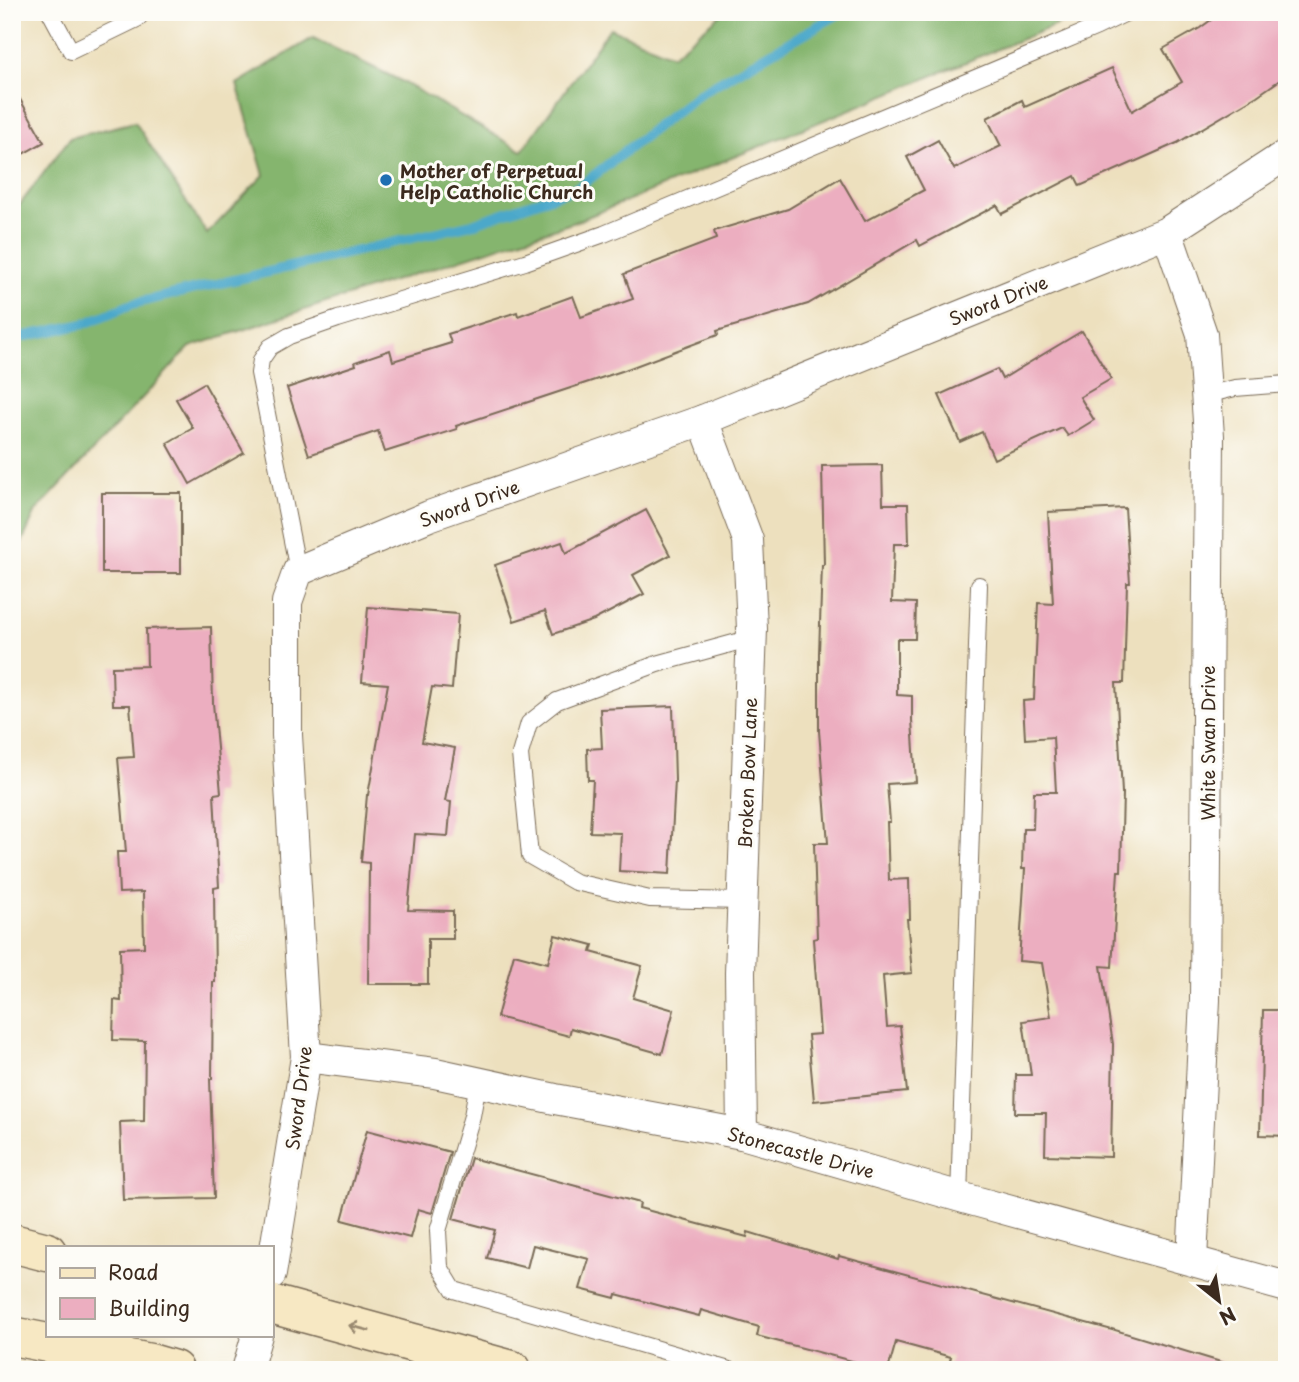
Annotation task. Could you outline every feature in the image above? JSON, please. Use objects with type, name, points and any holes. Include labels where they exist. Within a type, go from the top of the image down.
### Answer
[{"type":"main road","points":[[12,1243],[46,1252]]},
{"type":"main road","points":[[273,1305],[512,1370]]},
{"type":"main road","points":[[12,1336],[174,1370]]},
{"type":"street","name":"Sword Drive","points":[[273,1262],[306,1057],[288,735],[287,602],[298,571],[429,516],[703,420],[1167,232],[1287,154]]},
{"type":"street","name":"White Swan Drive","points":[[1167,232],[1202,334],[1209,450],[1205,1000],[1192,1260]]},
{"type":"street","name":"Broken Bow Lane","points":[[703,420],[748,540],[752,638],[740,973],[742,1134]]},
{"type":"street","name":"Stonecastle Drive","points":[[306,1057],[435,1073],[555,1099],[742,1134],[1287,1287]]},
{"type":"street","points":[[247,1370],[257,1336]]},
{"type":"lane","points":[[50,12],[71,51],[137,19],[144,12]]},
{"type":"lane","points":[[298,571],[258,373],[261,360],[270,347],[289,336],[326,323],[525,262],[604,234],[1128,12]]},
{"type":"lane","points":[[1206,395],[1236,388],[1287,384]]},
{"type":"lane","points":[[959,1197],[979,585]]},
{"type":"lane","points":[[743,901],[650,900],[575,881],[530,856],[520,754],[529,723],[557,701],[657,664],[752,638]]},
{"type":"lane","points":[[478,1083],[472,1116],[438,1231],[440,1267],[454,1290],[729,1370]]},
{"type":"green space","name":"Mother of Perpetual Help Catholic Church","points":[[724,12],[1088,12],[575,222],[190,347],[36,511],[12,564],[12,215],[70,138],[135,122],[207,234],[264,175],[237,84],[313,38],[403,82],[522,151],[610,28],[672,55]]},
{"type":"building","points":[[1222,12],[1287,12],[1287,75],[1177,143],[1080,186],[1075,176],[1002,214],[997,205],[920,246],[917,240],[808,304],[717,331],[718,335],[622,371],[385,452],[378,431],[309,455],[287,388],[356,365],[355,362],[390,350],[393,361],[451,343],[448,334],[517,312],[518,316],[573,296],[581,317],[633,299],[624,274],[716,239],[714,231],[788,209],[840,178],[865,221],[924,190],[907,157],[938,140],[954,169],[1001,146],[987,118],[1022,100],[1025,107],[1112,68],[1132,111],[1182,82],[1163,49]]},
{"type":"building","points":[[12,85],[44,142],[12,160]]},
{"type":"building","points":[[1082,331],[1111,379],[1080,397],[1094,420],[1068,436],[1062,428],[994,459],[982,432],[960,442],[939,395],[997,369],[1002,379]]},
{"type":"building","points":[[204,383],[244,453],[190,484],[167,443],[193,428],[176,399]]},
{"type":"building","points":[[882,465],[883,504],[908,504],[909,544],[894,544],[892,602],[916,603],[915,639],[897,639],[897,695],[912,696],[916,782],[887,784],[890,822],[887,822],[889,880],[909,879],[910,919],[907,919],[912,973],[883,976],[887,1027],[900,1026],[907,1092],[814,1101],[808,1035],[820,1034],[813,939],[817,938],[814,843],[828,843],[819,731],[819,653],[824,565],[822,466]]},
{"type":"building","points":[[102,493],[181,493],[181,573],[102,573]]},
{"type":"building","points":[[1125,508],[1130,583],[1127,583],[1124,683],[1116,683],[1123,793],[1121,871],[1118,871],[1112,967],[1101,966],[1113,1044],[1111,1157],[1045,1155],[1046,1113],[1015,1113],[1016,1075],[1031,1075],[1023,1021],[1051,1017],[1042,963],[1019,961],[1025,869],[1022,869],[1023,829],[1033,829],[1034,792],[1056,792],[1053,737],[1025,739],[1023,701],[1034,700],[1038,603],[1053,604],[1048,512]]},
{"type":"building","points":[[646,510],[670,555],[633,575],[644,594],[594,620],[553,634],[545,611],[514,621],[495,565],[562,542],[566,553]]},
{"type":"building","points":[[368,607],[458,614],[452,689],[432,687],[422,742],[455,748],[445,801],[451,802],[448,836],[415,834],[408,910],[453,911],[453,939],[428,939],[428,984],[368,984],[369,863],[361,862],[367,795],[388,684],[362,682]]},
{"type":"building","points":[[211,627],[213,703],[221,793],[214,794],[219,887],[214,888],[215,982],[210,1079],[214,1198],[123,1200],[120,1122],[144,1121],[145,1041],[113,1040],[114,1000],[121,1001],[120,948],[144,947],[143,892],[119,893],[117,852],[126,852],[118,758],[134,757],[130,705],[113,705],[112,667],[147,666],[146,629]]},
{"type":"building","points":[[673,706],[675,780],[670,874],[619,871],[621,833],[590,832],[593,780],[588,780],[587,749],[602,748],[600,709]]},
{"type":"building","points":[[555,935],[593,945],[591,952],[642,966],[633,998],[674,1010],[662,1054],[571,1028],[569,1036],[497,1017],[514,954],[548,963]]},
{"type":"building","points":[[1263,1010],[1287,1010],[1287,1136],[1260,1135]]},
{"type":"building","points":[[367,1130],[450,1152],[432,1213],[418,1209],[410,1238],[342,1220]]},
{"type":"building","points":[[471,1158],[640,1203],[639,1208],[747,1237],[748,1232],[838,1259],[839,1256],[1112,1329],[1224,1363],[1223,1370],[947,1370],[951,1357],[896,1342],[886,1370],[757,1336],[759,1327],[701,1310],[699,1316],[616,1294],[615,1298],[580,1289],[589,1259],[533,1245],[527,1268],[487,1258],[495,1230],[453,1219]]},
{"type":"waterway","points":[[12,339],[84,324],[132,304],[472,224],[579,187],[700,93],[842,12]]},
{"type":"place","name":"Mother of Perpetual Help Catholic Church","points":[[386,180]]}]
